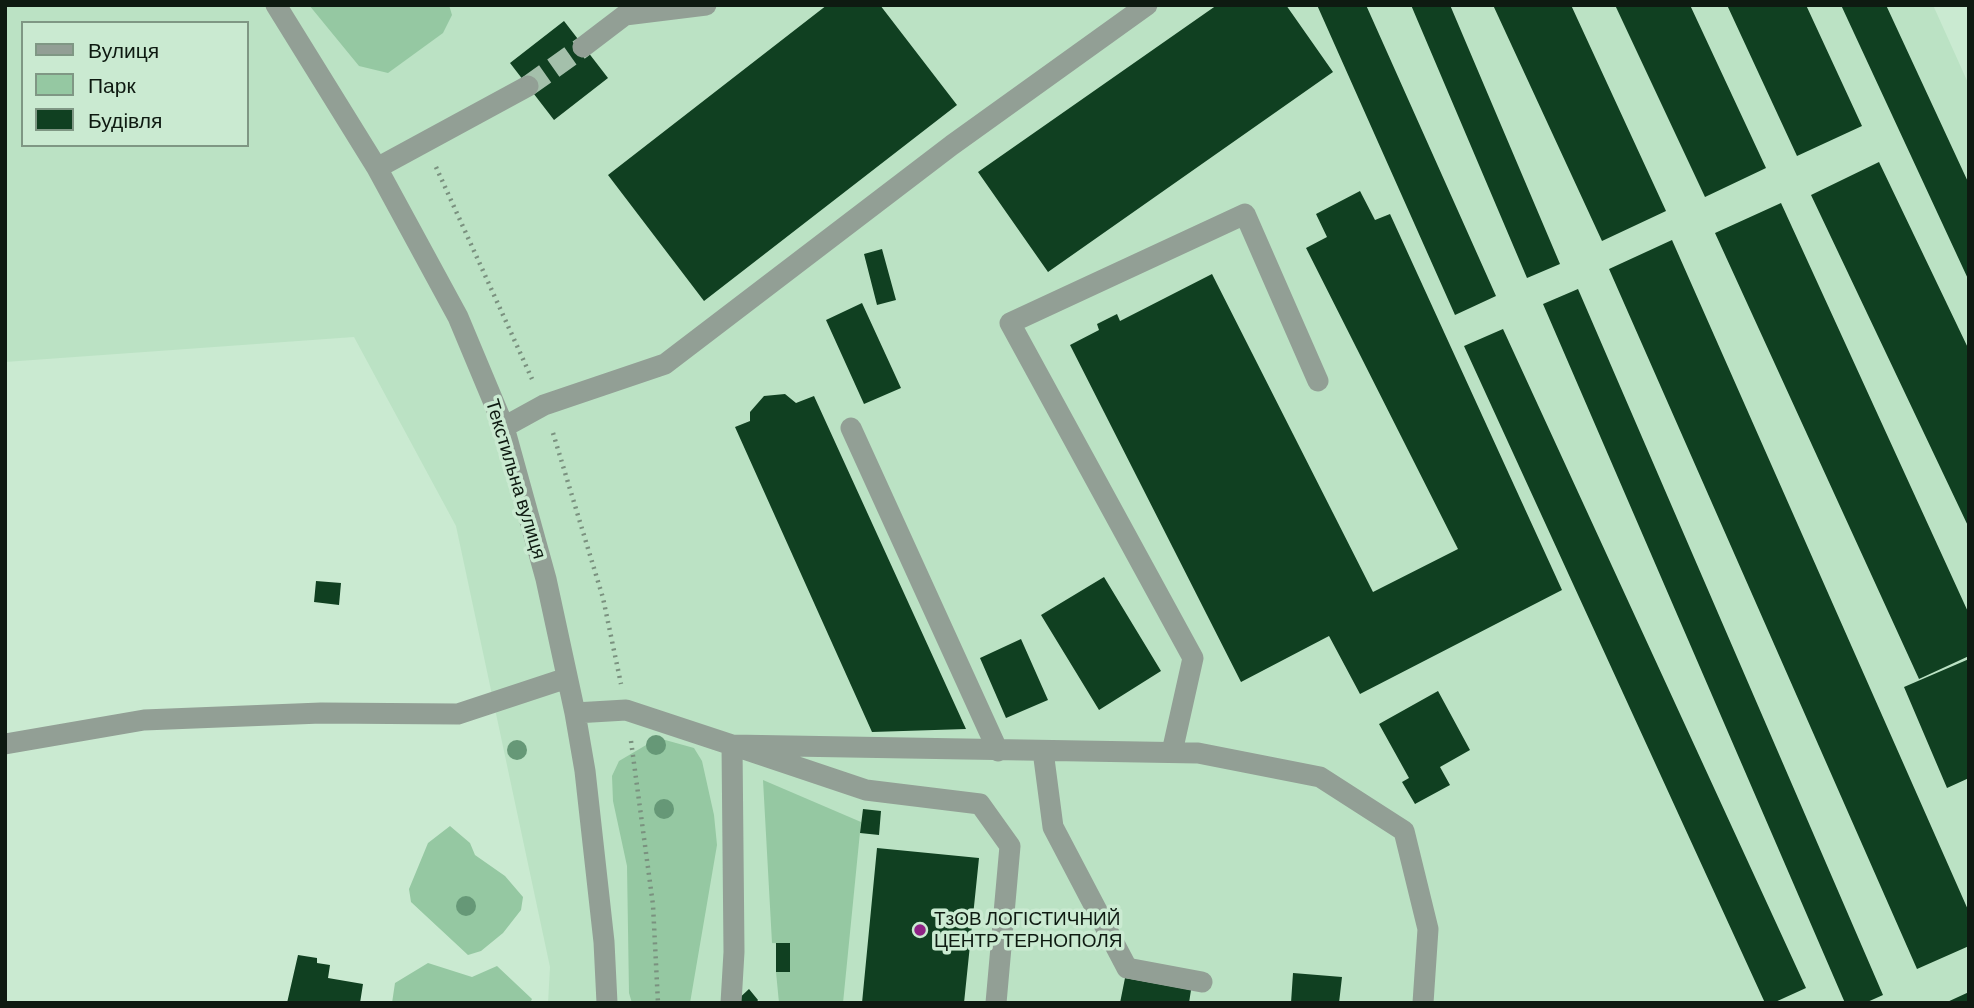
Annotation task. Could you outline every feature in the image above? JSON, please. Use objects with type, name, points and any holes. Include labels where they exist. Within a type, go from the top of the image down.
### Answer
[{"type":"street","name":"Текстильна вулиця","points":[[276,5],[377,168],[458,317],[504,428],[546,579],[575,713],[585,771],[604,942],[607,1003]]},
{"type":"street","points":[[583,47],[626,10],[706,5]]},
{"type":"street","points":[[504,428],[544,405],[665,364],[953,145],[1147,5]]},
{"type":"street","points":[[377,168],[528,86]]},
{"type":"street","points":[[1172,752],[1193,658],[1010,323],[1245,214],[1318,382]]},
{"type":"street","points":[[851,428],[998,751]]},
{"type":"street","points":[[5,744],[144,720],[321,713],[458,714],[567,678]]},
{"type":"street","points":[[575,713],[626,710],[866,790],[980,804],[1010,846],[996,1003]]},
{"type":"street","points":[[732,745],[1198,753],[1320,777],[1404,831],[1428,929],[1423,1003]]},
{"type":"street","points":[[731,1003],[734,952],[732,745]]},
{"type":"street","points":[[1042,751],[1053,827],[1127,968],[1202,982]]},
{"type":"path","points":[[626,710],[653,905],[657,1003]]},
{"type":"shaded area","points":[[5,5],[1933,5],[1969,85],[1969,1003],[548,1003],[550,967],[456,526],[354,337],[5,362]]},
{"type":"green space","points":[[309,5],[449,5],[452,15],[443,33],[388,73],[359,66]]},
{"type":"green space","points":[[658,738],[694,748],[702,761],[714,815],[717,845],[690,1003],[632,1003],[629,993],[627,866],[613,801],[612,776],[619,761]]},
{"type":"green space","points":[[763,780],[861,822],[843,1003],[779,1003],[776,972],[790,972],[790,944],[772,943]]},
{"type":"green space","points":[[450,826],[470,843],[475,855],[505,876],[523,897],[521,910],[503,933],[481,951],[468,955],[411,902],[409,889],[428,843]]},
{"type":"green space","points":[[428,963],[472,977],[497,966],[532,999],[530,1003],[392,1003],[395,983]]},
{"type":"building","points":[[827,5],[880,5],[957,105],[704,301],[608,175]]},
{"type":"building","points":[[1217,5],[1286,5],[1333,72],[1048,272],[978,172]]},
{"type":"building","points":[[1317,5],[1366,5],[1496,296],[1455,315]]},
{"type":"building","points":[[1411,5],[1450,5],[1560,264],[1527,278]]},
{"type":"building","points":[[1493,5],[1571,5],[1666,211],[1602,241]]},
{"type":"building","points":[[1615,5],[1690,5],[1766,168],[1705,197]]},
{"type":"building","points":[[1727,5],[1806,5],[1862,126],[1797,156]]},
{"type":"building","points":[[1841,5],[1886,5],[1969,184],[1969,281]]},
{"type":"building","points":[[564,21],[608,78],[554,120],[510,63]]},
{"type":"building","points":[[1879,162],[1969,350],[1969,528],[1811,195]]},
{"type":"building","points":[[1360,191],[1375,220],[1390,214],[1562,590],[1360,694],[1329,636],[1241,682],[1070,345],[1099,330],[1097,324],[1117,314],[1120,321],[1212,274],[1373,592],[1458,549],[1306,248],[1327,237],[1316,214]]},
{"type":"building","points":[[1781,203],[1969,614],[1969,656],[1919,679],[1715,233]]},
{"type":"building","points":[[1672,240],[1969,912],[1969,946],[1917,969],[1609,269]]},
{"type":"building","points":[[882,249],[896,300],[877,305],[864,254]]},
{"type":"building","points":[[1578,289],[1883,995],[1865,1003],[1845,1003],[1543,304]]},
{"type":"building","points":[[862,303],[901,388],[864,404],[826,320]]},
{"type":"building","points":[[1503,329],[1806,988],[1773,1003],[1765,1003],[1464,346]]},
{"type":"building","points":[[785,394],[796,403],[814,396],[966,729],[872,732],[735,427],[750,421],[750,412],[764,396]]},
{"type":"building","points":[[1104,577],[1161,671],[1099,710],[1041,615]]},
{"type":"building","points":[[316,581],[341,583],[339,605],[314,602]]},
{"type":"building","points":[[1021,639],[1048,700],[1006,718],[980,658]]},
{"type":"building","points":[[1969,659],[1969,778],[1947,788],[1904,687]]},
{"type":"building","points":[[1438,691],[1470,750],[1440,767],[1450,785],[1415,804],[1402,782],[1409,778],[1379,724]]},
{"type":"building","points":[[863,809],[881,811],[879,835],[860,833]]},
{"type":"building","name":"ТзОВ ЛОГІСТИЧНИЙ ЦЕНТР ТЕРНОПОЛЯ","points":[[877,848],[979,858],[964,1003],[862,1003]]},
{"type":"building","points":[[776,943],[790,943],[790,972],[776,972]]},
{"type":"building","points":[[298,955],[317,958],[317,963],[330,965],[328,978],[363,984],[360,1003],[287,1003]]},
{"type":"building","points":[[1293,973],[1342,977],[1339,1003],[1291,1003]]},
{"type":"building","points":[[1125,978],[1191,990],[1189,1003],[1120,1003]]},
{"type":"building","points":[[749,989],[758,1000],[756,1003],[734,1003]]},
{"type":"building","points":[[1969,992],[1969,1003],[1945,1003]]},
{"type":"tunnel","points":[[528,86],[583,47]]},
{"type":"place","name":"ТзОВ ЛОГІСТИЧНИЙ ЦЕНТР ТЕРНОПОЛЯ","points":[[920,930]]}]
